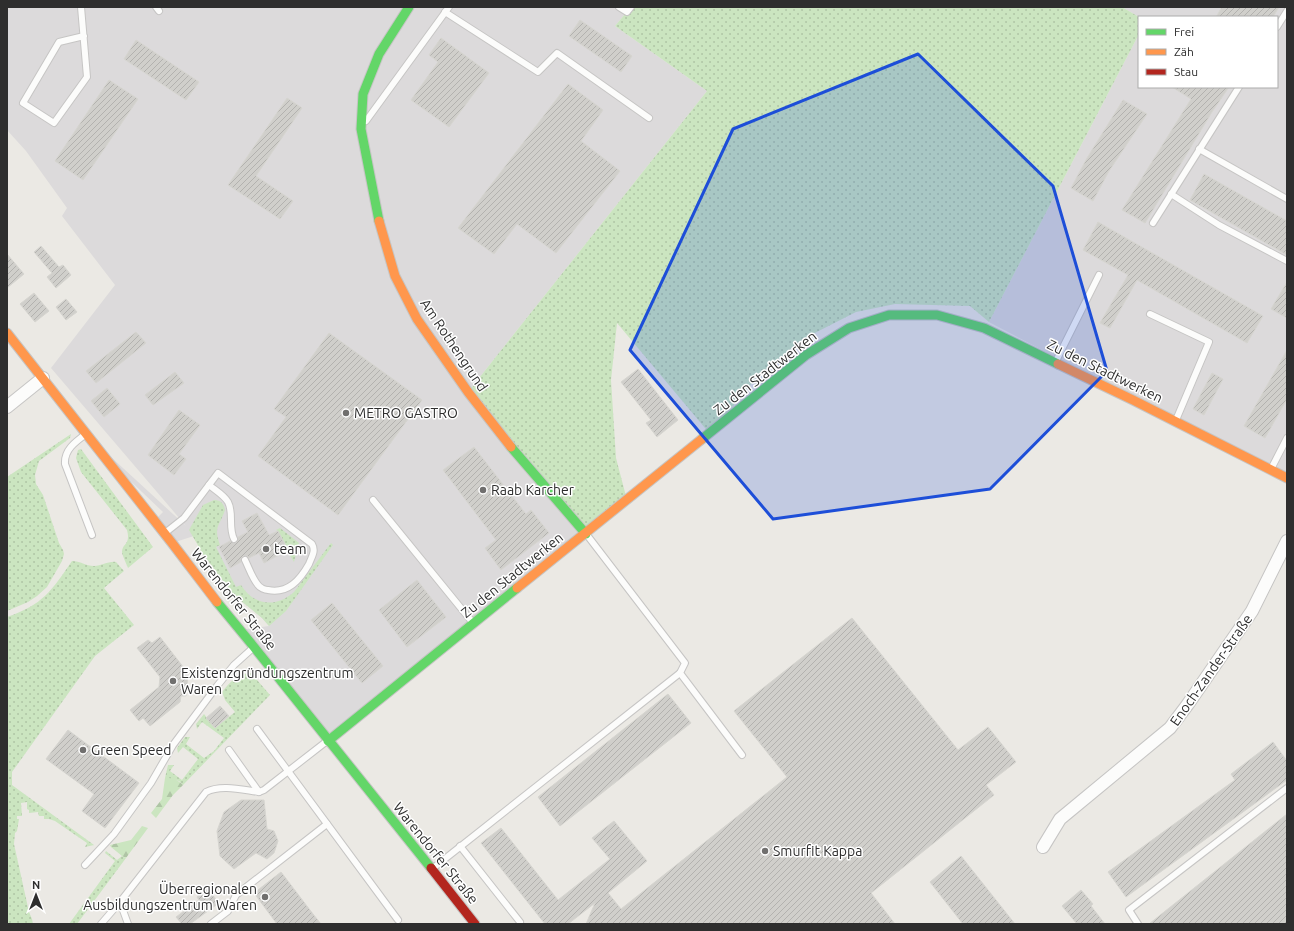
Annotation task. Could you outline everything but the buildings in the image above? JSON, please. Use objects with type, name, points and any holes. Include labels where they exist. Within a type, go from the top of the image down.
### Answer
[{"type":"street","name":"Am Rothengrund","points":[[409,7],[378,54],[363,94],[361,129],[379,223],[395,276],[416,319],[468,392],[516,454],[586,534]]},
{"type":"street","name":"Zu den Stadtwerken","points":[[328,741],[806,355],[849,328],[889,315],[937,315],[984,328],[1287,478]]},
{"type":"street","name":"Warendorfer Straße","points":[[7,333],[164,533],[227,616],[254,647],[475,924]]},
{"type":"street","points":[[7,407],[43,378]]},
{"type":"street","name":"Enoch-Zander-Straße","points":[[1043,847],[1060,819],[1170,728],[1175,722],[1252,611],[1287,541]]},
{"type":"lane","points":[[81,7],[84,36],[87,77],[54,123],[23,103],[60,42],[84,36]]},
{"type":"lane","points":[[619,7],[626,12],[631,7]]},
{"type":"lane","points":[[361,129],[447,10],[538,72],[557,53],[648,118]]},
{"type":"lane","points":[[1278,25],[1287,11]]},
{"type":"lane","points":[[1153,223],[1238,88]]},
{"type":"lane","points":[[1199,149],[1287,199]]},
{"type":"lane","points":[[1171,194],[1219,225],[1287,261]]},
{"type":"lane","points":[[1055,363],[1099,275]]},
{"type":"lane","points":[[1150,314],[1209,342],[1175,422]]},
{"type":"lane","points":[[86,434],[69,450],[65,459],[65,464],[92,535]]},
{"type":"lane","points":[[1270,470],[1287,438]]},
{"type":"lane","points":[[164,533],[184,518],[218,473],[312,544],[314,548],[314,553],[298,581],[286,589],[274,591],[265,590],[258,586],[245,560]]},
{"type":"lane","points":[[209,485],[227,501],[230,513],[230,530],[234,539]]},
{"type":"lane","points":[[373,500],[474,624]]},
{"type":"lane","points":[[431,869],[680,673],[684,663],[586,534]]},
{"type":"lane","points":[[85,865],[114,834],[151,783],[173,744],[217,686],[234,665],[254,647]]},
{"type":"lane","points":[[680,673],[742,756]]},
{"type":"lane","points":[[257,729],[398,920]]},
{"type":"lane","points":[[100,924],[120,902],[206,792],[212,789],[220,788],[260,792],[289,772],[328,741]]},
{"type":"lane","points":[[229,750],[260,792]]},
{"type":"lane","points":[[1138,924],[1129,910],[1287,788]]},
{"type":"lane","points":[[212,924],[228,911],[236,895],[327,824]]},
{"type":"lane","points":[[460,846],[520,922]]},
{"type":"lane","points":[[120,902],[128,924]]},
{"type":"highlighted area","points":[[918,54],[1053,186],[1107,371],[990,489],[773,519],[630,350],[733,129]]},
{"type":"shaded area","points":[[7,7],[631,7],[615,26],[707,91],[468,392],[586,534],[328,741],[240,630],[269,626],[262,618],[235,596],[203,554],[194,536],[172,543],[154,521],[163,512],[100,452],[86,434],[186,526],[51,368],[115,285],[62,216],[67,208],[26,151],[7,130]]},
{"type":"shaded area","points":[[1122,7],[1287,7],[1287,478],[989,322],[1138,36],[1138,88],[1278,88],[1278,16],[1138,16]]},
{"type":"green space","points":[[631,7],[1122,7],[1138,16],[1138,36],[989,322],[970,306],[895,304],[856,312],[803,339],[756,378],[710,434],[617,323],[611,380],[616,458],[627,500],[586,534],[468,392],[707,91],[615,26]]},
{"type":"green space","points":[[71,434],[70,438],[39,461],[35,475],[36,484],[43,495],[59,543],[63,550],[64,554],[62,561],[47,587],[28,602],[7,611],[7,477]]},
{"type":"green space","points":[[81,449],[153,547],[128,568],[122,552],[128,538],[127,530],[81,472],[76,458],[78,450]]},
{"type":"green space","points":[[214,500],[222,503],[225,510],[217,530],[220,545],[216,547],[236,587],[241,585],[246,592],[259,601],[280,601],[294,592],[331,543],[333,545],[286,611],[269,626],[262,618],[235,596],[203,554],[189,530],[203,505]]},
{"type":"green space","points":[[280,528],[299,543],[294,562],[278,531],[276,530]]},
{"type":"green space","points":[[72,561],[94,566],[116,562],[124,571],[104,588],[134,625],[95,656],[12,772],[12,785],[94,845],[85,847],[87,843],[55,821],[44,819],[44,816],[39,816],[38,812],[29,813],[29,810],[27,809],[27,802],[21,803],[22,816],[17,816],[17,819],[19,819],[14,844],[33,924],[7,924],[7,617],[38,602],[52,588]]},
{"type":"green space","points":[[251,673],[270,695],[183,785],[179,781],[165,778],[168,765],[174,765],[170,771],[182,780],[198,759],[183,747],[178,753],[177,748],[185,737],[190,737],[186,744],[204,758],[214,751],[224,738],[202,722],[197,729],[196,724],[204,714],[215,728],[235,712],[225,700],[222,692],[238,677]]},
{"type":"green space","points":[[165,778],[175,779],[183,785],[173,795],[156,818],[151,813],[162,799]]},
{"type":"green space","points":[[142,826],[148,828],[126,858],[111,847],[110,845],[131,840]]},
{"type":"green space","points":[[106,851],[117,860],[122,856],[126,858],[77,924],[69,924],[115,861],[105,853]]},
{"type":"traffic: fast","points":[[379,221],[361,129],[363,94],[379,54],[409,7]]},
{"type":"traffic: fast","points":[[702,439],[806,355],[849,328],[889,315],[937,315],[984,328],[1058,364]]},
{"type":"traffic: fast","points":[[511,447],[586,534]]},
{"type":"traffic: fast","points":[[328,741],[517,588]]},
{"type":"traffic: fast","points":[[217,602],[431,868]]},
{"type":"traffic: slow","points":[[379,221],[395,276],[417,319],[468,392],[511,447]]},
{"type":"traffic: slow","points":[[7,333],[217,602]]},
{"type":"traffic: slow","points":[[1058,364],[1287,478]]},
{"type":"traffic: slow","points":[[517,588],[702,439]]},
{"type":"traffic: jam","points":[[431,868],[475,924]]},
{"type":"place","name":"METRO GASTRO","points":[[346,413]]},
{"type":"place","name":"Raab Karcher","points":[[483,490]]},
{"type":"place","name":"team","points":[[266,549]]},
{"type":"place","name":"Existenzgründungszentrum Waren","points":[[173,681]]},
{"type":"place","name":"Green Speed","points":[[83,750]]},
{"type":"place","name":"Smurfit Kappa","points":[[765,851]]},
{"type":"place","name":"Überregionalen Ausbildungszentrum Waren","points":[[265,897]]}]
